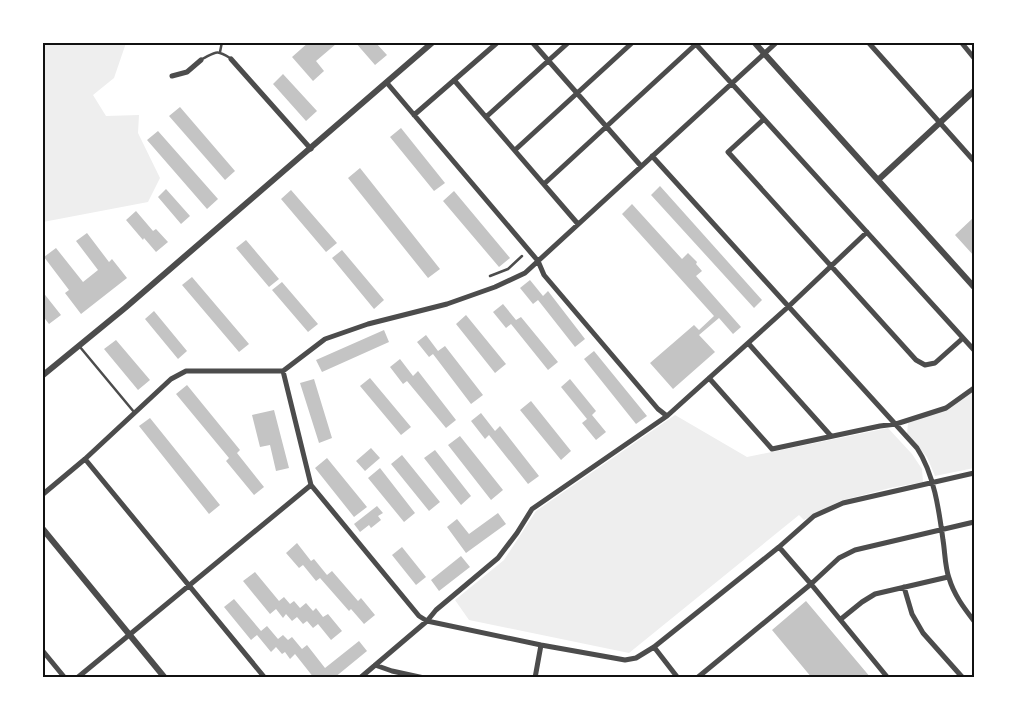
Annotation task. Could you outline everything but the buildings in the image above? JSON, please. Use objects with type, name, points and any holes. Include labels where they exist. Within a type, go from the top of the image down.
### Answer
[{"type":"street","points":[[42,376],[433,42]]},
{"type":"street","points":[[414,115],[498,42]]},
{"type":"street","points":[[532,42],[641,166]]},
{"type":"street","points":[[486,117],[569,42]]},
{"type":"street","points":[[515,150],[632,42]]},
{"type":"street","points":[[754,42],[974,287]]},
{"type":"street","points":[[42,495],[171,379],[186,371],[283,371],[325,339],[368,324],[447,304],[495,287],[525,273],[777,42]]},
{"type":"street","points":[[868,42],[974,161]]},
{"type":"street","points":[[961,42],[974,58]]},
{"type":"street","points":[[544,184],[646,91],[695,43],[974,350]]},
{"type":"street","points":[[231,59],[311,148]]},
{"type":"street","points":[[172,76],[187,72],[201,60]]},
{"type":"street","points":[[454,80],[578,224]]},
{"type":"street","points":[[387,82],[538,260],[544,275],[658,409],[667,416]]},
{"type":"street","points":[[878,180],[974,91]]},
{"type":"street","points":[[764,118],[728,152],[916,360],[925,365],[935,363],[963,338]]},
{"type":"street","points":[[652,156],[917,448],[925,461],[932,483],[942,530],[948,577],[955,595],[974,621]]},
{"type":"street","points":[[360,678],[498,558],[532,509],[667,416],[788,307],[867,232]]},
{"type":"street","points":[[748,343],[831,436]]},
{"type":"street","points":[[283,371],[310,485],[419,616],[427,621],[625,660],[636,658],[654,647],[779,547],[814,516],[843,503],[974,473]]},
{"type":"street","points":[[709,378],[772,449],[896,424],[946,408],[974,388]]},
{"type":"street","points":[[84,459],[265,678]]},
{"type":"street","points":[[77,678],[310,485]]},
{"type":"street","points":[[696,678],[811,584],[839,558],[855,550],[974,522]]},
{"type":"street","points":[[42,528],[165,678]]},
{"type":"street","points":[[779,547],[841,619],[888,678]]},
{"type":"street","points":[[841,619],[875,594],[948,577]]},
{"type":"street","points":[[904,588],[912,614],[923,633],[963,678]]},
{"type":"street","points":[[535,678],[542,645]]},
{"type":"street","points":[[654,647],[678,678]]},
{"type":"street","points":[[42,650],[65,678]]},
{"type":"street","points":[[375,665],[424,678]]},
{"type":"lane","points":[[220,52],[222,42]]},
{"type":"lane","points":[[201,60],[215,52],[220,52],[231,59]]},
{"type":"lane","points":[[490,276],[508,269],[522,256]]},
{"type":"lane","points":[[79,346],[135,412]]},
{"type":"shaded area","points":[[43,42],[126,43],[114,78],[93,95],[106,116],[139,115],[138,133],[160,178],[148,202],[43,222]]},
{"type":"shaded area","points":[[974,390],[974,468],[935,476],[927,457],[907,434],[908,423],[946,409]]},
{"type":"shaded area","points":[[675,415],[747,457],[888,428],[912,454],[922,469],[923,482],[890,488],[840,501],[804,520],[799,515],[629,653],[469,620],[455,600],[504,560],[536,511]]}]
